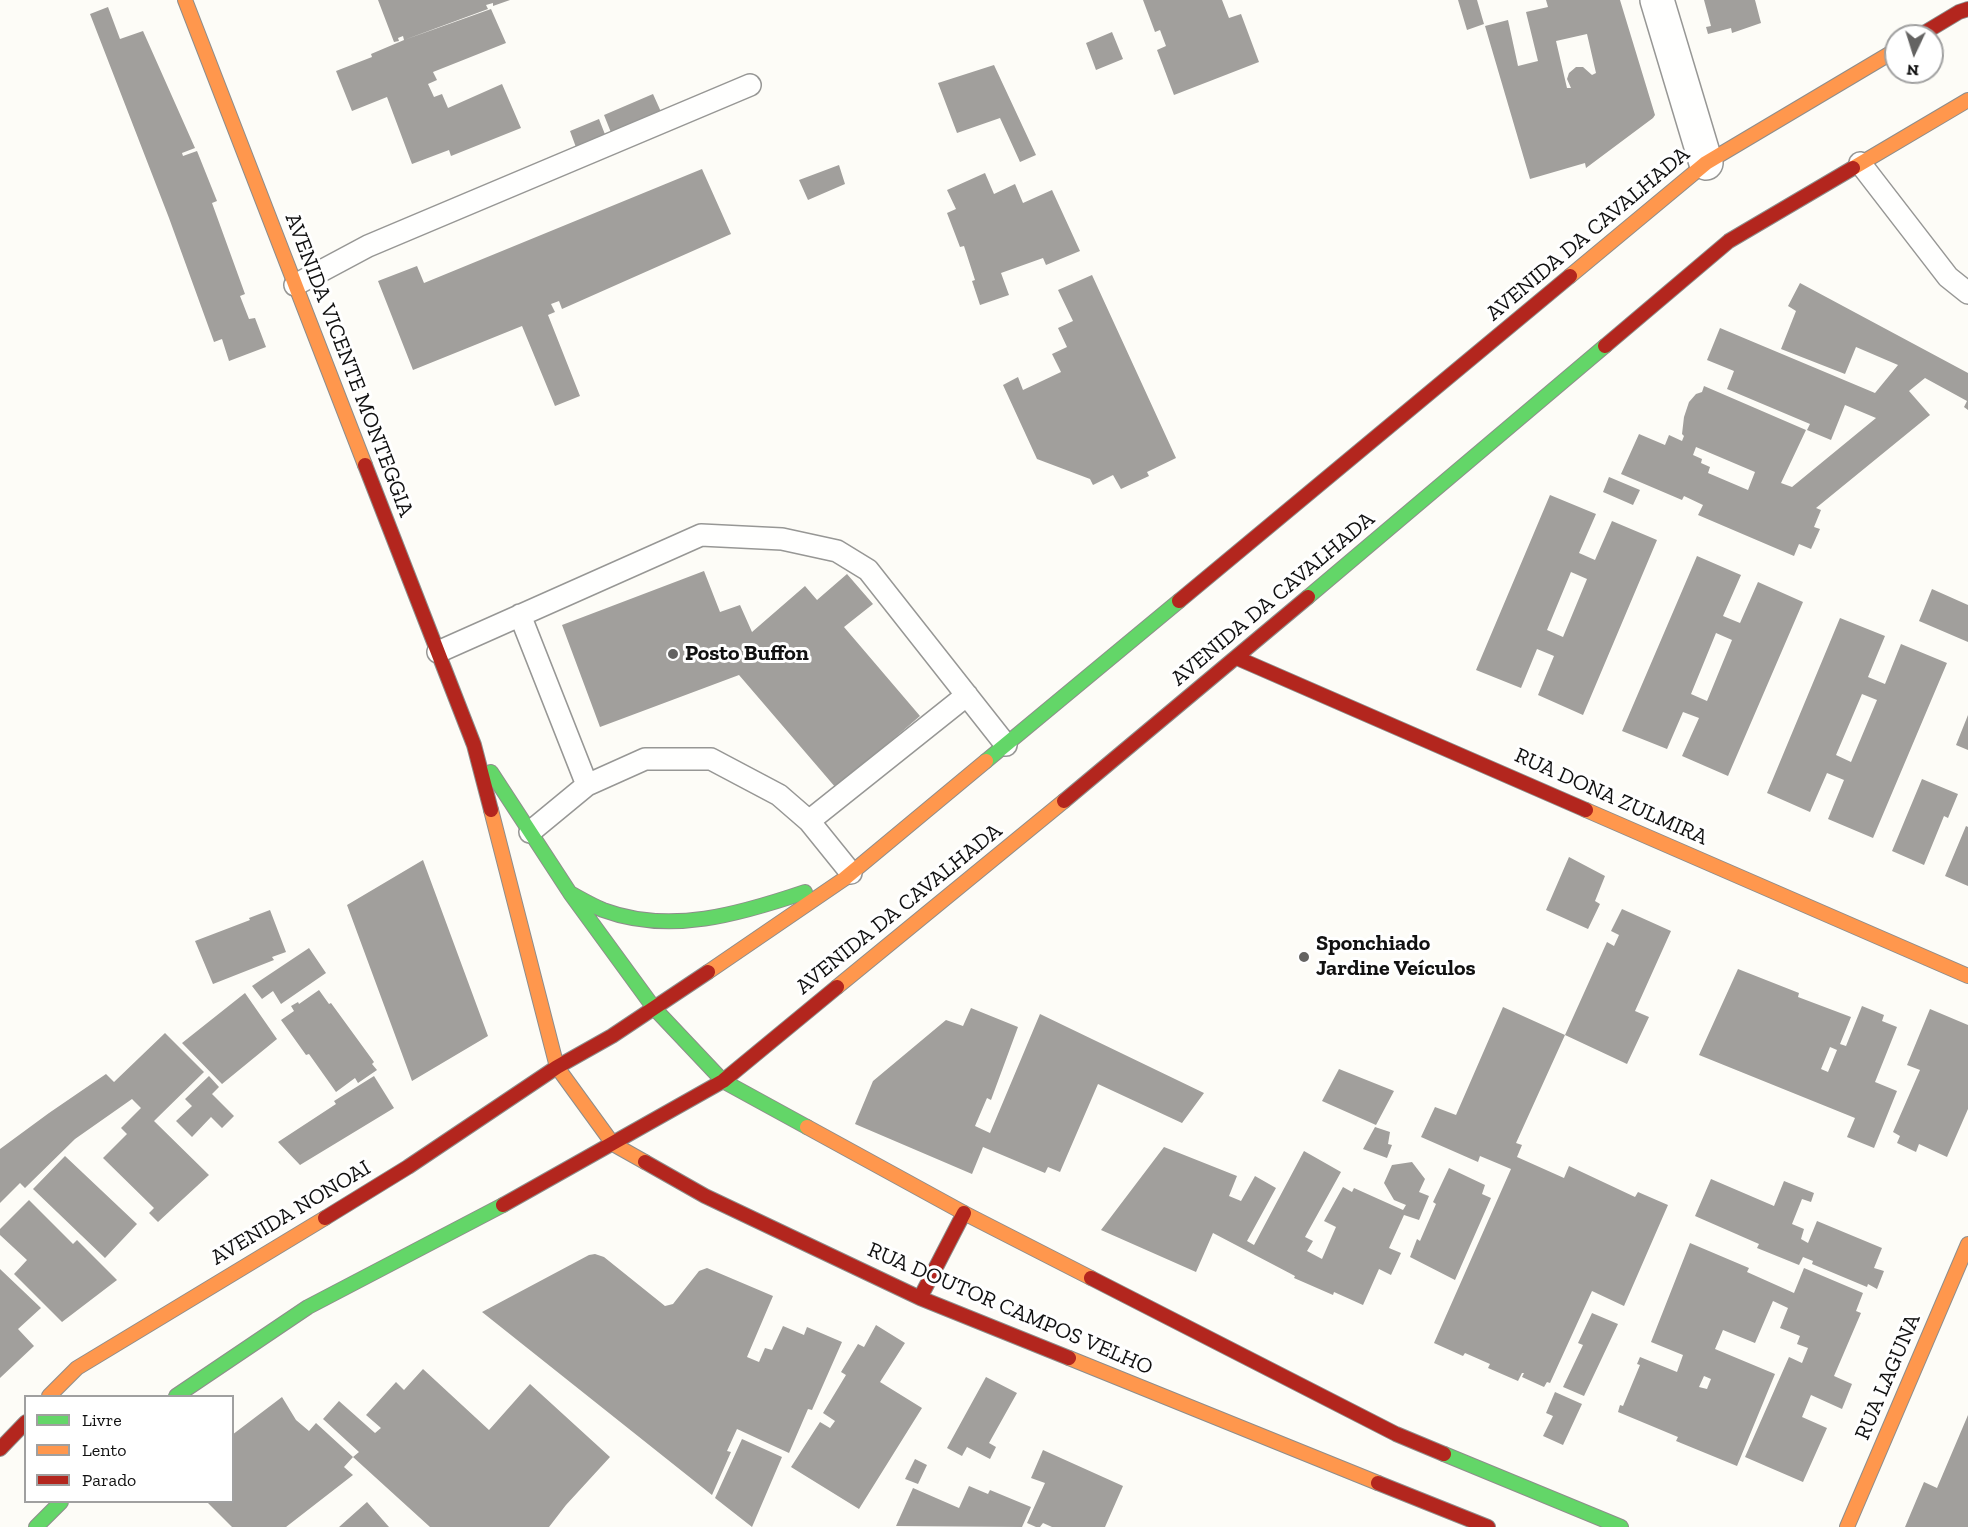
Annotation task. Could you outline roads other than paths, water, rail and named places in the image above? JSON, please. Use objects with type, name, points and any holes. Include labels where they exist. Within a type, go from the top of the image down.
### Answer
[{"type":"main road","name":"AVENIDA VICENTE MONTEGGIA","points":[[185,0],[474,745],[557,1067]]},
{"type":"main road","points":[[1939,24],[1968,9]]},
{"type":"main road","name":"AVENIDA DA CAVALHADA","points":[[557,1067],[612,1036],[848,876],[1706,163],[1884,57]]},
{"type":"main road","name":"AVENIDA DA CAVALHADA","points":[[613,1144],[723,1081],[1237,658],[1729,241],[1968,100]]},
{"type":"main road","name":"RUA DONA ZULMIRA","points":[[1237,658],[1968,976]]},
{"type":"main road","name":"AVENIDA VICENTE MONTEGGIA","points":[[474,745],[570,893],[654,1008],[723,1081]]},
{"type":"main road","points":[[570,893],[606,911],[647,921],[688,922],[744,912],[848,876]]},
{"type":"main road","name":"RUA DOUTOR CAMPOS VELHO","points":[[557,1067],[613,1144],[705,1196],[920,1298],[1488,1527]]},
{"type":"main road","name":"AVENIDA NONOAI","points":[[51,1395],[77,1368],[408,1167],[557,1067]]},
{"type":"main road","points":[[723,1081],[964,1214],[1396,1434],[1621,1527]]},
{"type":"main road","points":[[177,1395],[308,1307],[535,1188],[613,1144]]},
{"type":"main road","points":[[920,1298],[964,1214]]},
{"type":"main road","name":"RUA LAGUNA","points":[[1847,1527],[1968,1244]]},
{"type":"main road","points":[[0,1449],[24,1424]]},
{"type":"main road","points":[[36,1527],[60,1503]]},
{"type":"street","points":[[1657,0],[1706,163]]},
{"type":"lane","points":[[295,285],[368,246],[750,85]]},
{"type":"lane","points":[[1860,164],[1948,277],[1968,293]]},
{"type":"lane","points":[[438,652],[701,535],[782,539],[837,551],[868,570],[1006,745]]},
{"type":"lane","points":[[520,615],[587,784]]},
{"type":"lane","points":[[809,821],[967,695]]},
{"type":"lane","points":[[530,832],[587,784],[645,759],[711,759],[779,795],[809,821],[848,876]]},
{"type":"place","name":"Posto Buffon","points":[[673,654]]},
{"type":"place","name":"Sponchiado Jardine Veículos","points":[[1304,957]]}]
